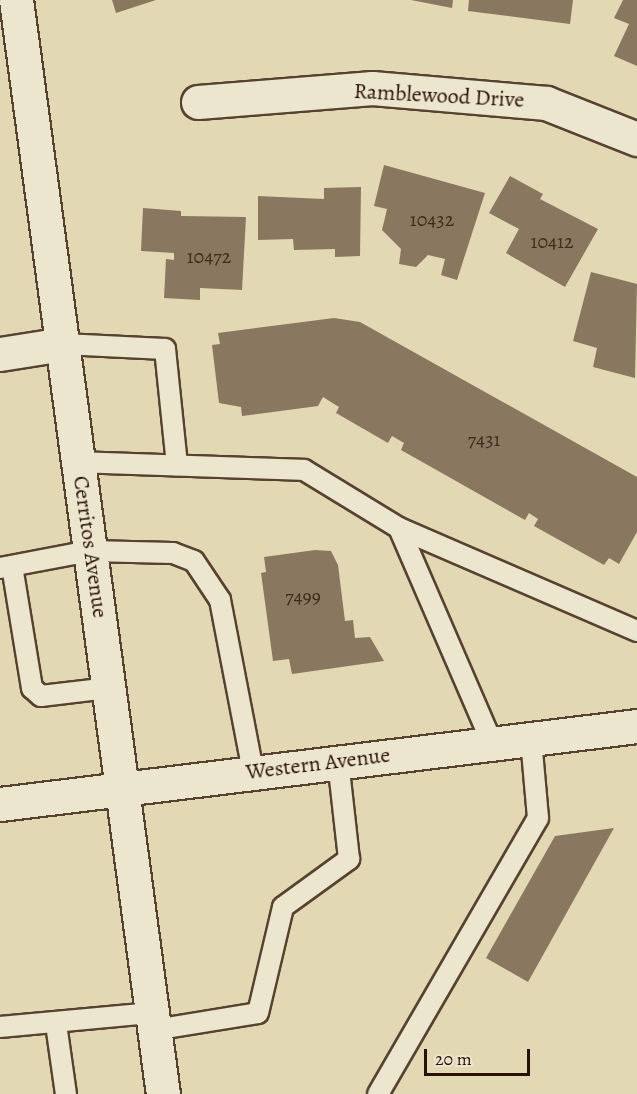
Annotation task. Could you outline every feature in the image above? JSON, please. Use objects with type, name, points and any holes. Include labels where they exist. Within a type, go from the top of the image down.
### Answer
[{"type":"street","name":"Cerritos Avenue","points":[[16,0],[163,1094]]},
{"type":"street","name":"Ramblewood Drive","points":[[198,102],[372,88],[534,102],[637,139]]},
{"type":"street","points":[[0,354],[63,344]]},
{"type":"street","name":"Western Avenue","points":[[0,804],[122,787],[637,726]]},
{"type":"lane","points":[[63,344],[165,349],[177,465]]},
{"type":"lane","points":[[78,462],[304,470],[399,528],[637,631]]},
{"type":"lane","points":[[399,528],[492,743]]},
{"type":"lane","points":[[108,688],[41,696],[32,688],[6,567],[90,551],[173,553],[194,561],[212,581],[220,600],[252,772]]},
{"type":"lane","points":[[378,1094],[538,818],[531,739]]},
{"type":"lane","points":[[0,1027],[153,1021],[258,1013],[283,907],[349,859],[339,761]]},
{"type":"lane","points":[[56,1024],[66,1094]]},
{"type":"building","points":[[112,0],[156,0],[116,13]]},
{"type":"building","points":[[411,0],[453,0],[452,8]]},
{"type":"building","points":[[469,0],[573,0],[570,24],[468,11]]},
{"type":"building","points":[[623,0],[637,0],[637,66],[614,56],[629,24],[614,18]]},
{"type":"building","points":[[384,165],[485,193],[457,280],[441,275],[445,259],[428,255],[416,267],[399,264],[401,249],[382,230],[387,209],[374,206]]},
{"type":"building","points":[[510,176],[543,194],[540,199],[598,229],[565,287],[506,253],[519,229],[489,213]]},
{"type":"building","points":[[361,187],[360,256],[335,257],[335,249],[294,250],[293,239],[258,240],[258,196],[324,199],[324,188]]},
{"type":"building","points":[[143,208],[181,211],[181,216],[246,217],[242,290],[200,288],[200,300],[164,298],[166,259],[174,260],[174,253],[141,251]]},
{"type":"building","points":[[591,272],[637,284],[635,378],[593,367],[597,348],[573,341]]},
{"type":"building","points":[[334,318],[360,322],[637,477],[637,532],[619,564],[609,558],[604,565],[534,526],[538,519],[529,513],[525,520],[401,450],[404,443],[392,436],[388,443],[336,413],[339,407],[323,397],[318,406],[242,416],[241,407],[219,403],[212,345],[220,344],[218,333]]},
{"type":"building","points":[[315,550],[331,551],[338,565],[345,621],[353,620],[355,638],[370,637],[384,661],[292,674],[289,659],[273,661],[261,573],[266,572],[264,557]]},
{"type":"building","points":[[614,828],[528,982],[486,958],[555,836]]}]
